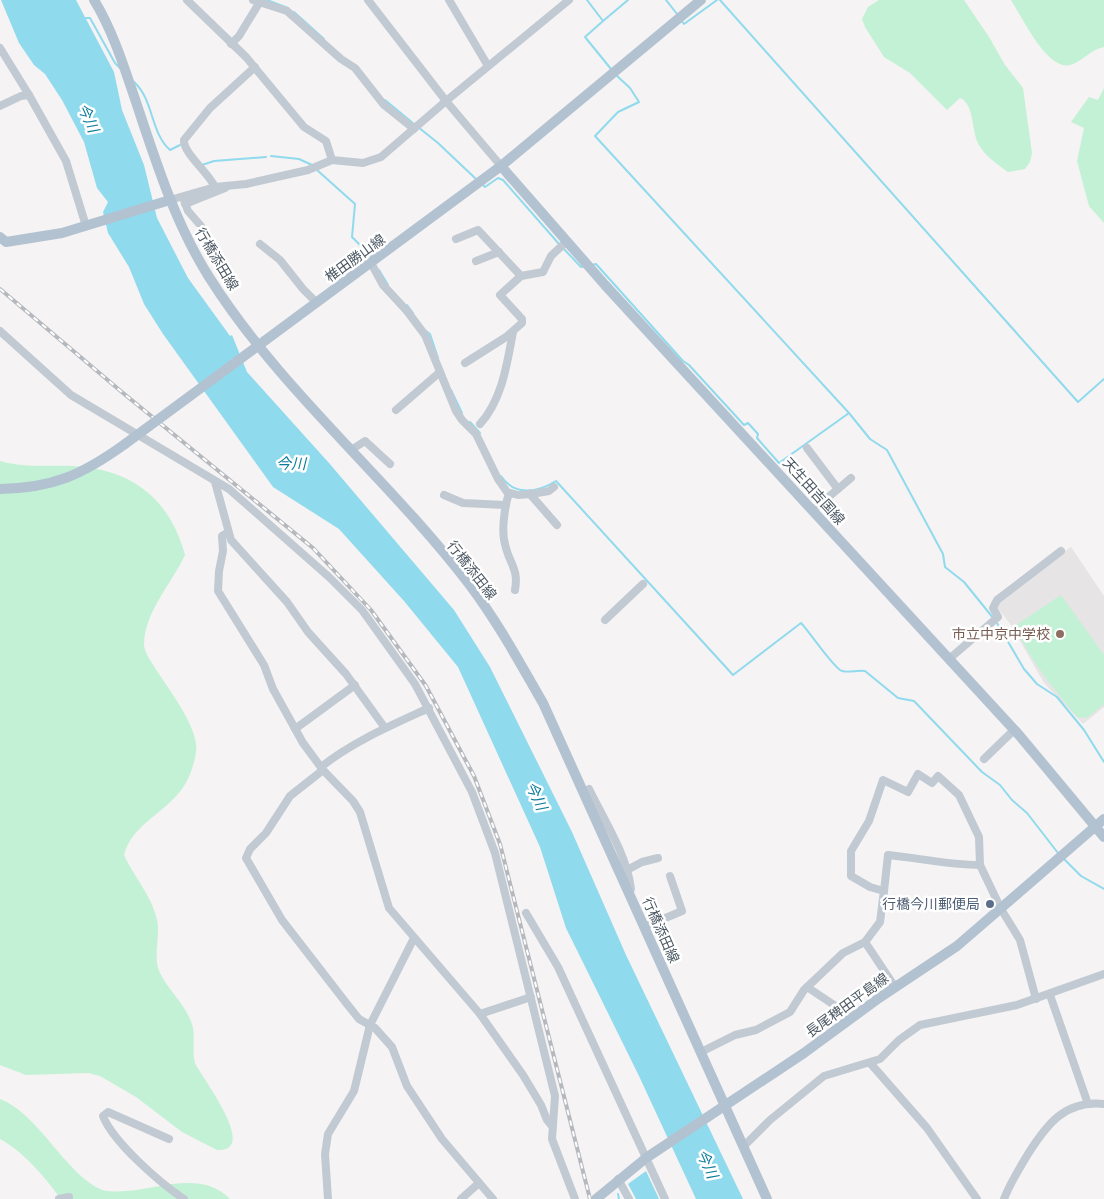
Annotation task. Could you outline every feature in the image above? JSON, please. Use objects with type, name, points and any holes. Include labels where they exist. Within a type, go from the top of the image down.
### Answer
[{"type":"main road","name":"行橋添田線","points":[[94,0],[106,22],[126,73],[168,200],[208,276],[257,346],[469,585],[512,650],[543,703],[701,1052],[721,1108],[744,1146],[768,1199]]},
{"type":"main road","name":"椎田勝山線","points":[[0,489],[53,484],[96,465],[501,166],[701,0]]},
{"type":"main road","name":"天生田吉国線","points":[[501,166],[566,242],[1014,730],[1104,837]]},
{"type":"main road","points":[[2,242],[62,233],[168,200]]},
{"type":"main road","name":"長尾稗田平島線","points":[[596,1199],[648,1157],[956,946],[1104,819]]},
{"type":"street","points":[[188,0],[255,67],[304,126],[326,142],[332,160]]},
{"type":"street","points":[[368,0],[446,100],[501,166]]},
{"type":"street","points":[[450,0],[488,66]]},
{"type":"street","points":[[553,0],[559,8]]},
{"type":"street","points":[[168,200],[184,200],[230,186],[308,170],[332,160],[354,163],[374,160],[388,152],[446,100],[569,0]]},
{"type":"street","points":[[231,44],[239,36],[258,1],[287,11],[341,59],[355,68],[384,105],[414,129]]},
{"type":"street","points":[[0,48],[30,95],[66,161],[86,226]]},
{"type":"street","points":[[214,187],[210,176],[185,149],[184,140],[210,108],[255,67]]},
{"type":"street","points":[[0,106],[21,96],[30,95]]},
{"type":"street","points":[[184,200],[214,187],[230,186]]},
{"type":"street","points":[[184,200],[201,226]]},
{"type":"street","points":[[456,239],[478,230],[521,276]]},
{"type":"street","points":[[465,364],[522,323],[522,319],[500,295],[521,276],[543,272],[551,256],[566,242]]},
{"type":"street","points":[[260,244],[280,260],[303,290],[317,303]]},
{"type":"street","points":[[476,261],[498,252]]},
{"type":"street","points":[[371,262],[383,285],[407,310],[425,335],[462,420],[476,434],[498,479],[509,493],[518,495],[530,494],[549,491],[554,487]]},
{"type":"street","points":[[0,332],[71,394],[229,489],[329,577],[362,610],[399,660],[429,708],[456,759],[483,820],[495,853],[555,1096],[552,1139],[575,1199]]},
{"type":"street","points":[[480,424],[488,415],[496,399],[512,332]]},
{"type":"street","points":[[396,410],[440,372]]},
{"type":"street","points":[[351,450],[365,441],[377,455],[390,464]]},
{"type":"street","points":[[807,448],[838,489]]},
{"type":"street","points":[[812,510],[851,478]]},
{"type":"street","points":[[215,482],[227,533],[237,548],[287,602],[308,632],[326,650],[355,685],[385,728]]},
{"type":"street","points":[[509,493],[505,505],[505,545],[518,576],[515,590]]},
{"type":"street","points":[[530,494],[557,525]]},
{"type":"street","points":[[444,495],[463,503],[505,505]]},
{"type":"street","points":[[227,533],[222,536],[223,551],[218,571],[218,591],[264,665],[273,689],[295,729],[322,768],[343,788],[360,812],[389,908],[480,1014],[523,1075],[541,1105],[546,1120],[552,1126]]},
{"type":"street","points":[[949,659],[998,616],[993,608],[997,600],[1061,552]]},
{"type":"street","points":[[604,620],[643,584]]},
{"type":"street","points":[[295,729],[355,685]]},
{"type":"street","points":[[429,708],[385,728],[333,757],[290,796],[266,833],[250,848],[246,858],[282,920],[359,1018],[370,1025],[392,1047],[407,1086],[442,1139],[493,1199]]},
{"type":"street","points":[[984,759],[1014,730]]},
{"type":"street","points":[[884,891],[870,887],[851,876],[851,851],[869,820],[883,780],[908,792],[918,774],[932,783],[938,776],[959,795],[979,837],[980,865],[1000,910],[1020,940],[1036,999]]},
{"type":"street","points":[[583,792],[589,789],[627,870],[631,889],[628,891]]},
{"type":"street","points":[[701,1052],[782,1016],[794,1007],[799,996],[807,987],[842,953],[865,942],[880,922],[888,855],[938,860],[955,865],[980,865]]},
{"type":"street","points":[[627,870],[642,862],[658,858]]},
{"type":"street","points":[[644,927],[682,911],[670,876]]},
{"type":"street","points":[[526,913],[558,967],[648,1157],[665,1199]]},
{"type":"street","points":[[328,1199],[324,1144],[333,1122],[354,1092],[370,1025],[414,938]]},
{"type":"street","points":[[865,942],[895,987]]},
{"type":"street","points":[[744,1146],[770,1120],[824,1076],[870,1064],[880,1059],[899,1040],[920,1025],[985,1013],[1036,999],[1104,974]]},
{"type":"street","points":[[807,987],[843,1011],[850,1019]]},
{"type":"street","points":[[1050,995],[1088,1104]]},
{"type":"street","points":[[480,1014],[531,997]]},
{"type":"street","points":[[870,1064],[927,1128],[977,1199]]},
{"type":"street","points":[[1004,1199],[1018,1170],[1051,1121],[1063,1112],[1088,1104],[1104,1104]]},
{"type":"street","points":[[541,1105],[555,1113]]},
{"type":"street","points":[[168,1139],[108,1112],[103,1116],[135,1158],[165,1186],[184,1199]]},
{"type":"street","points":[[618,1180],[629,1199]]},
{"type":"street","points":[[460,1199],[479,1183]]},
{"type":"street","points":[[59,1199],[69,1197]]},
{"type":"shaded area","name":"市立中京中学校","points":[[1071,547],[1104,596],[1104,707],[1083,724],[1044,683],[1011,625],[996,606],[996,604],[1028,578]]},
{"type":"green space","points":[[879,0],[964,0],[1005,65],[1023,88],[1032,153],[1030,162],[1025,169],[1008,172],[985,153],[979,145],[965,101],[960,98],[947,110],[910,73],[884,57],[862,19],[868,7]]},
{"type":"green space","points":[[1011,0],[1104,0],[1104,47],[1095,50],[1070,65],[1061,65],[1044,52],[1028,30]]},
{"type":"green space","points":[[1104,88],[1104,223],[1089,206],[1077,161],[1084,128],[1071,122],[1089,97],[1098,100]]},
{"type":"green space","points":[[0,461],[27,465],[93,468],[129,480],[145,490],[158,502],[169,517],[185,555],[154,609],[149,620],[144,644],[150,659],[188,720],[196,743],[195,757],[190,774],[182,790],[139,829],[128,845],[124,855],[155,911],[158,926],[158,967],[164,980],[191,1020],[194,1032],[195,1063],[224,1111],[233,1139],[229,1147],[217,1150],[182,1132],[136,1097],[100,1076],[88,1073],[26,1075],[0,1065]]},
{"type":"green space","points":[[1061,595],[1104,655],[1104,704],[1087,718],[1077,717],[1051,685],[1035,663],[1015,626]]},
{"type":"green space","points":[[0,1099],[27,1117],[76,1171],[102,1190],[118,1192],[185,1183],[201,1184],[216,1189],[230,1199],[61,1199],[34,1166],[9,1144],[0,1139]]},
{"type":"water","name":"今川","points":[[1,0],[76,0],[114,72],[122,110],[144,165],[157,218],[188,278],[230,336],[232,335],[247,372],[329,463],[454,610],[490,667],[572,832],[626,955],[743,1199],[696,1199],[639,1076],[566,928],[540,847],[458,667],[404,601],[339,529],[273,487],[163,334],[144,304],[129,267],[108,233],[103,212],[108,202],[97,188],[84,142],[62,100],[45,74],[34,65],[19,43]]},
{"type":"water","points":[[646,1171],[659,1199],[636,1199],[628,1184]]},
{"type":"waterway","points":[[267,0],[288,8]]},
{"type":"waterway","points":[[587,0],[603,21],[628,0]]},
{"type":"waterway","points":[[666,0],[677,14]]},
{"type":"waterway","points":[[681,20],[684,24],[717,0]]},
{"type":"waterway","points":[[720,0],[1078,402],[1104,379]]},
{"type":"waterway","points":[[294,12],[324,39]]},
{"type":"waterway","points":[[86,18],[90,18],[115,63],[120,68]]},
{"type":"waterway","points":[[603,21],[585,37],[611,69]]},
{"type":"waterway","points":[[616,75],[630,88],[639,102],[618,112],[595,136],[849,413],[870,439],[887,450],[943,554],[945,567],[964,582],[994,619]]},
{"type":"waterway","points":[[134,82],[145,98],[164,143],[170,150],[180,145]]},
{"type":"waterway","points":[[385,100],[414,124]]},
{"type":"waterway","points":[[418,127],[476,179]]},
{"type":"waterway","points":[[271,156],[299,159],[312,165]]},
{"type":"waterway","points":[[202,165],[214,161],[266,157]]},
{"type":"waterway","points":[[317,170],[355,204],[352,237],[372,257]]},
{"type":"waterway","points":[[483,185],[485,187],[498,178],[503,180],[559,244]]},
{"type":"waterway","points":[[563,248],[581,267],[585,266]]},
{"type":"waterway","points":[[592,265],[596,264],[683,361],[689,365],[744,425],[748,423],[758,434],[757,438],[779,463],[849,413]]},
{"type":"waterway","points":[[379,270],[388,285]]},
{"type":"waterway","points":[[407,305],[413,313]]},
{"type":"waterway","points":[[426,331],[430,334],[438,358]]},
{"type":"waterway","points":[[451,390],[462,413]]},
{"type":"waterway","points":[[470,422],[480,433]]},
{"type":"waterway","points":[[501,476],[512,487],[519,490],[534,490],[556,481],[733,675],[801,623],[839,669],[845,672],[865,671],[898,698],[914,701],[982,772],[1000,785],[1012,800],[1027,813],[1058,853]]},
{"type":"waterway","points":[[997,623],[1024,669],[1037,684],[1057,697],[1084,730],[1104,762]]},
{"type":"waterway","points":[[1063,858],[1081,876],[1104,889]]},
{"type":"waterway","points":[[618,1194],[619,1199]]},
{"type":"railway","points":[[0,289],[123,393],[313,548],[371,610],[426,686],[474,776],[500,844],[590,1199]]},
{"type":"place","name":"市立中京中学校","points":[[1060,634]]},
{"type":"place","name":"行橋今川郵便局","points":[[990,904]]}]
